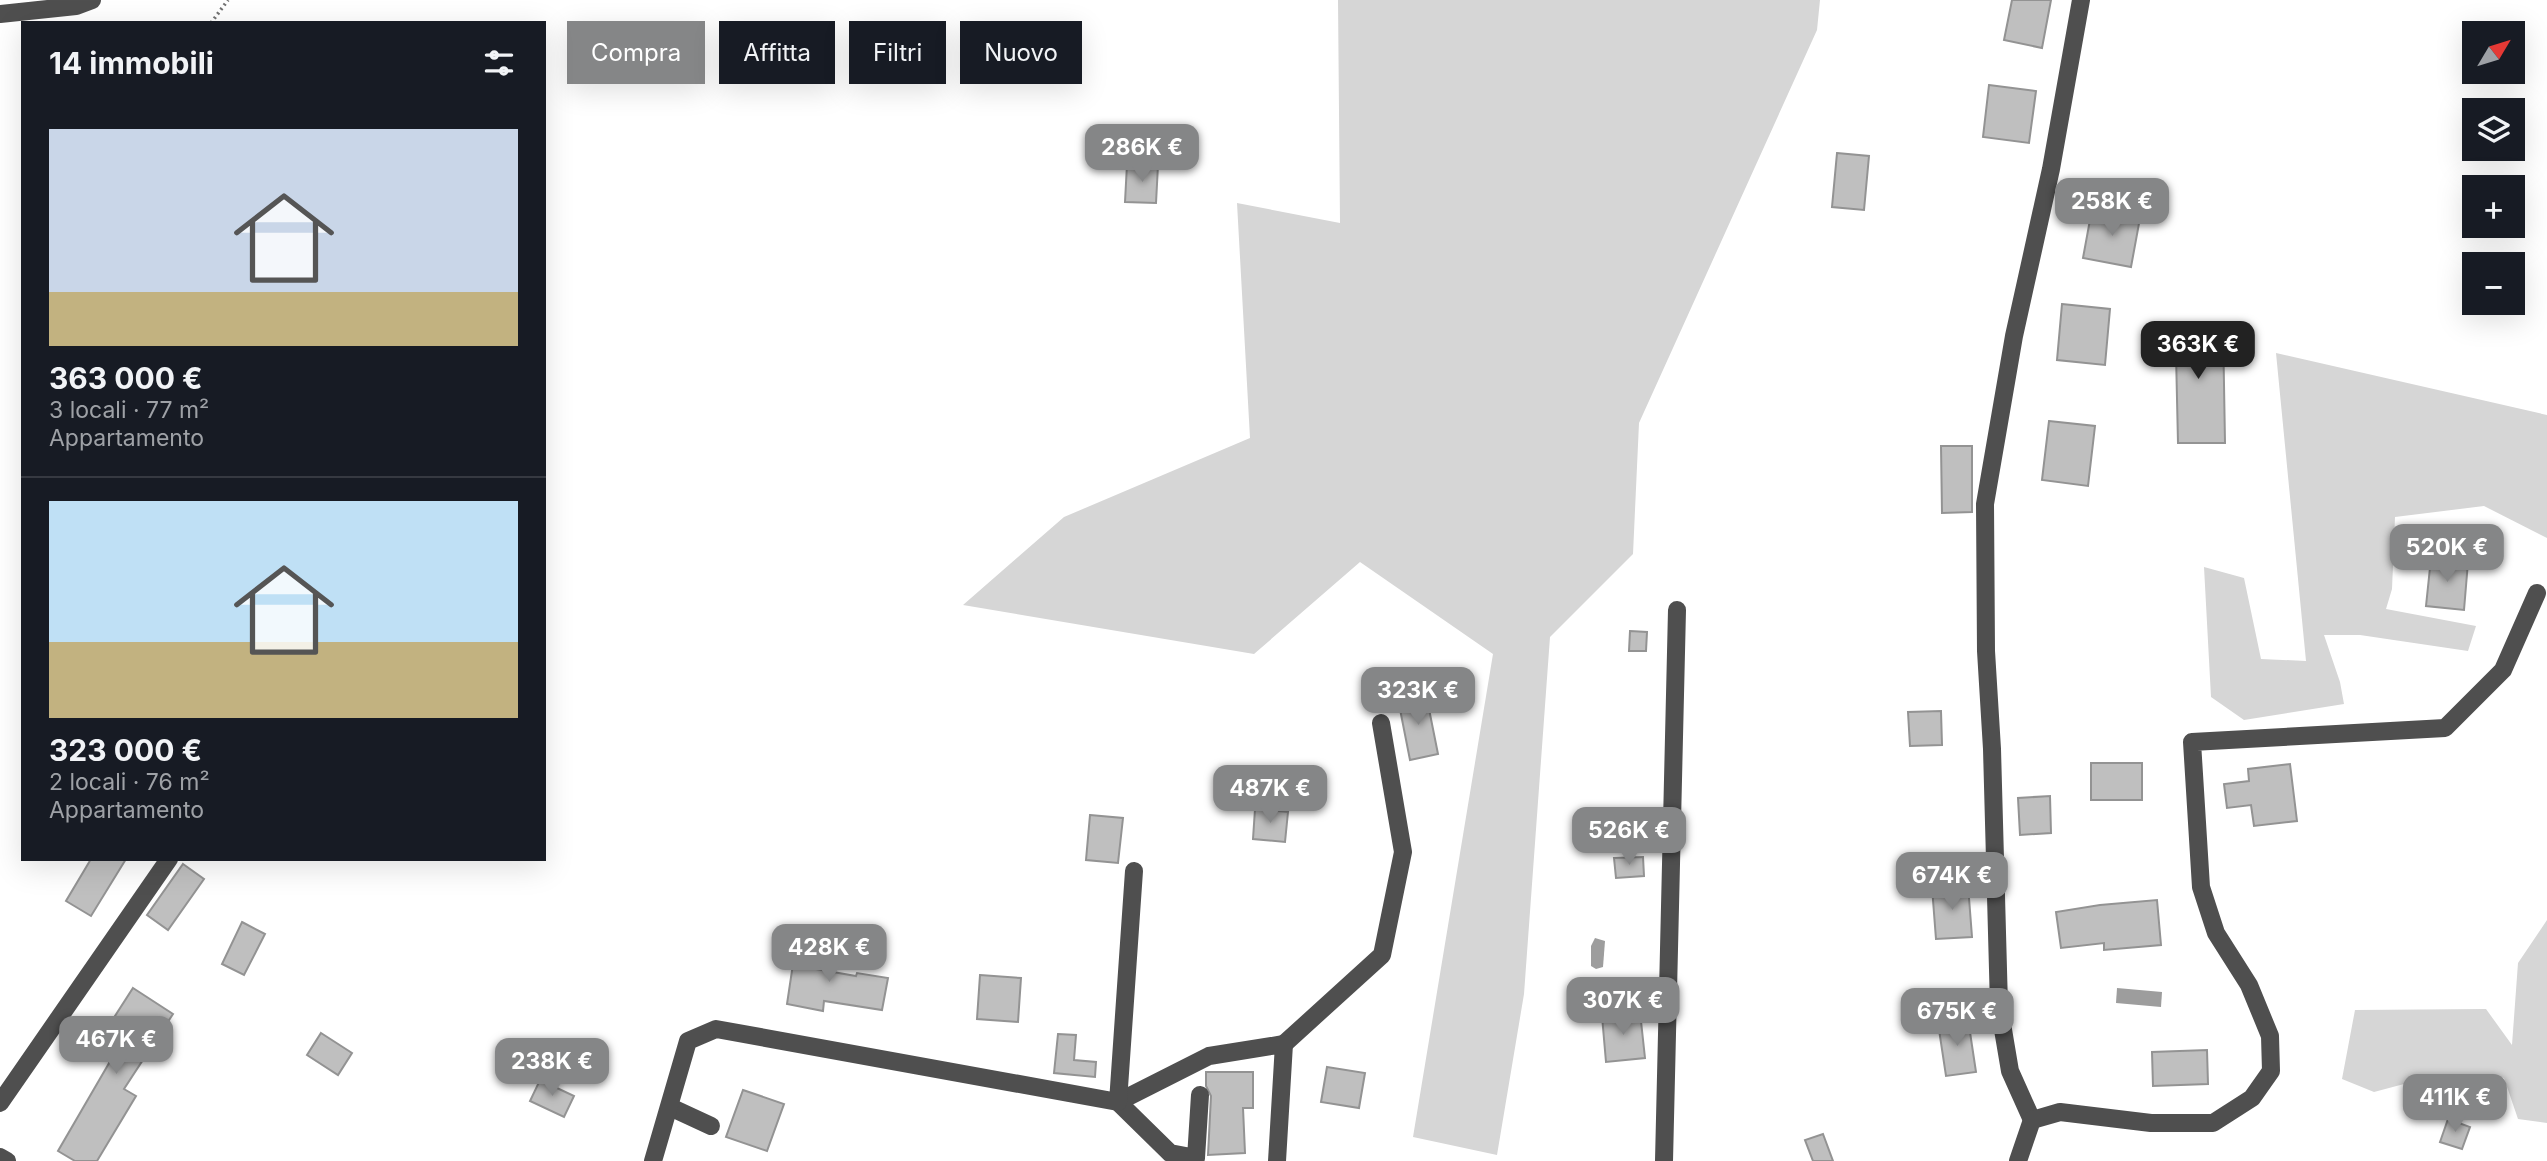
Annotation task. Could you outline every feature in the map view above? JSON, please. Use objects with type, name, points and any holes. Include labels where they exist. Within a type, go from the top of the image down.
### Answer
[{"type":"street","points":[[0,14],[76,6],[92,0]]},
{"type":"street","points":[[2018,1161],[2032,1120],[2010,1071],[1999,1006],[1992,749],[1986,651],[1985,504],[2014,336],[2051,169],[2081,0]]},
{"type":"street","points":[[2032,1120],[2060,1112],[2151,1123],[2213,1123],[2252,1098],[2271,1071],[2270,1036],[2249,985],[2216,933],[2201,887],[2192,742],[2445,728],[2502,670],[2537,593]]},
{"type":"street","points":[[1664,1161],[1677,610]]},
{"type":"street","points":[[1118,1102],[1209,1056],[1284,1044],[1382,956],[1403,852],[1381,723]]},
{"type":"street","points":[[0,1103],[168,861]]},
{"type":"street","points":[[1118,1102],[1134,871]]},
{"type":"street","points":[[653,1161],[688,1041],[716,1029],[1118,1102],[1170,1153],[1196,1158],[1200,1095]]},
{"type":"street","points":[[1277,1161],[1284,1044]]},
{"type":"street","points":[[670,1107],[711,1126]]},
{"type":"street","points":[[0,1157],[7,1161]]},
{"type":"path","points":[[212,21],[228,0]]},
{"type":"shaded area","points":[[1338,0],[1820,0],[1817,30],[1639,423],[1633,554],[1550,637],[1524,994],[1497,1155],[1413,1137],[1493,654],[1360,562],[1254,654],[963,605],[1064,517],[1250,438],[1237,203],[1340,223]]},
{"type":"shaded area","points":[[2276,353],[2547,415],[2547,538],[2484,506],[2395,517],[2392,589],[2386,609],[2476,626],[2468,651],[2360,635],[2324,635],[2340,682],[2344,704],[2244,720],[2211,697],[2204,567],[2244,578],[2261,659],[2306,661]]},
{"type":"shaded area","points":[[2547,920],[2547,1123],[2518,1119],[2504,1078],[2478,1074],[2456,1107],[2404,1084],[2374,1092],[2342,1079],[2355,1010],[2486,1009],[2512,1045],[2518,963]]},
{"type":"shaded area","points":[[1595,938],[1605,941],[1603,967],[1596,969],[1591,966],[1591,946]]},
{"type":"shaded area","points":[[2117,988],[2162,992],[2161,1007],[2116,1003]]},
{"type":"building","points":[[2012,0],[2051,0],[2042,48],[2004,40]]},
{"type":"building","points":[[1989,85],[2036,91],[2029,143],[1983,137]]},
{"type":"building","points":[[1837,153],[1869,156],[1864,210],[1832,207]]},
{"type":"building","points":[[1127,164],[1158,165],[1156,203],[1125,202]]},
{"type":"building","points":[[2092,209],[2140,218],[2131,267],[2083,258]]},
{"type":"building","points":[[2062,304],[2110,309],[2105,365],[2057,360]]},
{"type":"building","points":[[2160,324],[2223,326],[2225,443],[2178,443],[2176,354],[2160,354]]},
{"type":"building","points":[[2049,421],[2095,426],[2088,486],[2042,480]]},
{"type":"building","points":[[1941,446],[1972,446],[1972,512],[1942,513]]},
{"type":"building","points":[[2431,558],[2468,562],[2464,610],[2426,606]]},
{"type":"building","points":[[1630,631],[1647,632],[1646,651],[1629,651]]},
{"type":"building","points":[[1426,694],[1438,754],[1410,760],[1398,699]]},
{"type":"building","points":[[1941,711],[1942,745],[1910,746],[1908,712]]},
{"type":"building","points":[[2091,763],[2142,763],[2142,800],[2091,800]]},
{"type":"building","points":[[2290,764],[2297,821],[2254,826],[2251,805],[2227,808],[2224,784],[2249,781],[2248,769]]},
{"type":"building","points":[[2050,796],[2051,833],[2020,835],[2018,798]]},
{"type":"building","points":[[1255,809],[1288,812],[1285,842],[1253,839]]},
{"type":"building","points":[[1090,815],[1123,818],[1118,863],[1086,860]]},
{"type":"building","points":[[1643,857],[1644,876],[1616,878],[1614,858]]},
{"type":"building","points":[[90,861],[125,861],[91,916],[66,901]]},
{"type":"building","points":[[183,864],[204,879],[168,930],[147,915]]},
{"type":"building","points":[[1968,885],[1972,937],[1936,939],[1932,887]]},
{"type":"building","points":[[2157,900],[2161,945],[2104,950],[2104,943],[2061,948],[2056,912]]},
{"type":"building","points":[[242,922],[265,934],[244,975],[222,964]]},
{"type":"building","points":[[782,944],[813,949],[810,968],[888,978],[882,1010],[824,1001],[823,1011],[787,1004],[793,964],[779,962]]},
{"type":"building","points":[[980,975],[1021,978],[1018,1022],[977,1019]]},
{"type":"building","points":[[133,988],[173,1014],[124,1089],[136,1096],[97,1161],[75,1161],[58,1151],[112,1058],[95,1047]]},
{"type":"building","points":[[1640,1012],[1645,1058],[1606,1062],[1602,1016]]},
{"type":"building","points":[[1968,1019],[1976,1072],[1946,1076],[1938,1023]]},
{"type":"building","points":[[321,1033],[352,1053],[338,1075],[307,1055]]},
{"type":"building","points":[[1058,1034],[1076,1035],[1074,1060],[1096,1062],[1095,1077],[1054,1073]]},
{"type":"building","points":[[2207,1050],[2208,1084],[2153,1086],[2152,1052]]},
{"type":"building","points":[[1327,1067],[1365,1073],[1359,1108],[1321,1102]]},
{"type":"building","points":[[1206,1072],[1253,1072],[1253,1108],[1243,1108],[1245,1153],[1208,1155],[1211,1096],[1206,1086]]},
{"type":"building","points":[[540,1080],[574,1096],[564,1117],[530,1101]]},
{"type":"building","points":[[743,1090],[784,1104],[767,1151],[726,1137]]},
{"type":"building","points":[[2448,1119],[2470,1127],[2462,1149],[2440,1142]]},
{"type":"building","points":[[1823,1134],[1833,1161],[1813,1161],[1805,1140]]}]
